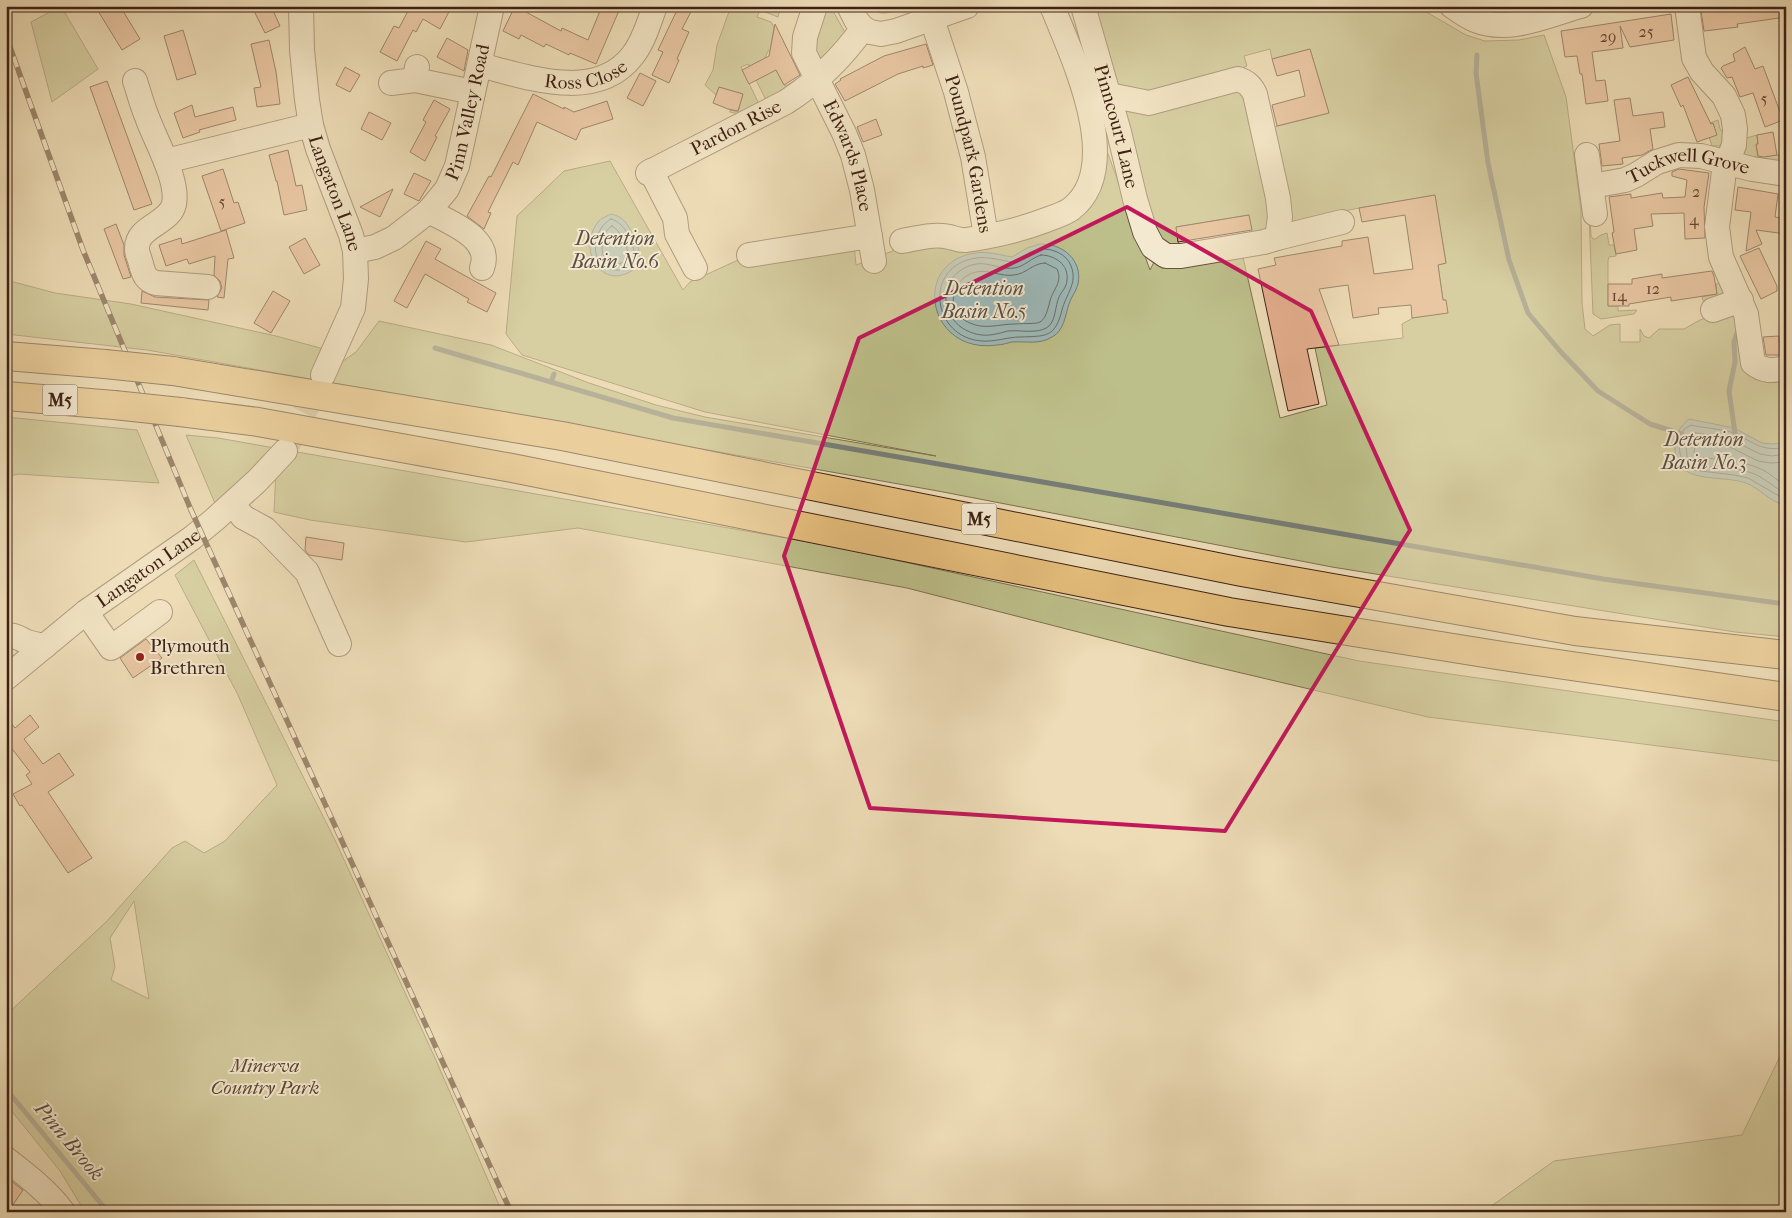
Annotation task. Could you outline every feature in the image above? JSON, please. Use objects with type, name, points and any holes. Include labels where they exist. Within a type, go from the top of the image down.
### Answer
[{"type":"highway","name":"M5","points":[[6,356],[173,371],[562,436],[1242,572],[1574,631],[1786,655]]},
{"type":"highway","name":"M5","points":[[6,396],[114,405],[258,422],[512,468],[1229,612],[1513,657],[1786,697]]},
{"type":"street","name":"Langaton Lane","points":[[301,6],[302,50],[311,125],[355,251],[356,279],[353,308],[323,375]]},
{"type":"street","name":"Pinn Valley Road","points":[[355,251],[375,247],[394,238],[429,211],[447,189],[457,166],[492,6]]},
{"type":"street","name":"Ross Close","points":[[480,64],[521,75],[562,82],[575,83],[602,79],[634,55],[655,6]]},
{"type":"street","points":[[815,6],[804,37],[803,48],[805,58],[817,80]]},
{"type":"street","points":[[848,6],[863,28],[874,33],[888,34],[967,6]]},
{"type":"street","points":[[986,236],[1016,230],[1067,211],[1080,200],[1088,188],[1092,176],[1094,146],[1086,100],[1080,76],[1052,6]]},
{"type":"street","name":"Pinncourt Lane","points":[[1082,6],[1145,232],[1153,247],[1166,256],[1181,256],[1278,238]]},
{"type":"street","points":[[1452,6],[1476,21],[1494,25],[1522,23],[1581,6]]},
{"type":"street","points":[[1686,6],[1694,58],[1702,72],[1724,96],[1733,115],[1734,137],[1732,153],[1727,162],[1721,190],[1717,227],[1721,257],[1741,300],[1748,323],[1753,363],[1760,369],[1786,368]]},
{"type":"street","name":"Poundpark Gardens","points":[[902,241],[944,236],[963,240],[986,236],[973,157],[956,92],[932,19]]},
{"type":"street","name":"Pardon Rise","points":[[695,268],[677,234],[675,218],[650,172],[786,102],[817,80],[841,56],[863,28]]},
{"type":"street","points":[[391,83],[416,73],[473,92]]},
{"type":"street","points":[[1108,95],[1149,103],[1238,79],[1246,82],[1251,86],[1255,94],[1278,198],[1280,217],[1278,238],[1342,222]]},
{"type":"street","name":"Edwards Place","points":[[817,80],[853,155],[862,190],[874,261]]},
{"type":"street","points":[[135,81],[147,117],[173,181],[175,202],[168,214],[147,229],[138,242],[137,249],[144,276],[149,281],[156,283],[208,287]]},
{"type":"street","points":[[166,161],[311,125]]},
{"type":"street","points":[[1587,155],[1595,214]]},
{"type":"street","name":"Tuckwell Grove","points":[[1592,186],[1625,180],[1657,162],[1679,155],[1701,156],[1752,169],[1786,174]]},
{"type":"street","points":[[429,211],[466,232],[481,246],[484,254],[482,268]]},
{"type":"street","name":"Edwards Place","points":[[749,255],[870,236]]},
{"type":"street","points":[[1712,310],[1741,300]]},
{"type":"street","name":"Langaton Lane","points":[[6,678],[86,612],[192,538],[233,504],[285,451]]},
{"type":"street","points":[[233,504],[243,518],[265,529],[307,572],[339,644]]},
{"type":"street","points":[[86,612],[110,648],[160,612]]},
{"type":"street","points":[[6,636],[17,637],[27,642],[45,646]]},
{"type":"street","points":[[6,1159],[56,1201],[63,1212]]},
{"type":"highlighted area","points":[[1127,207],[1311,311],[1410,530],[1225,831],[870,808],[784,556],[859,338]]},
{"type":"green space","points":[[61,6],[98,69],[52,102],[31,22]]},
{"type":"green space","points":[[731,6],[781,6],[778,17],[760,10],[757,17],[771,22],[774,27],[770,51],[768,51],[765,58],[776,70],[786,86],[802,76],[800,72],[805,69],[807,74],[766,100],[748,64],[741,67],[759,104],[739,114],[730,112],[730,110],[738,112],[743,94],[719,87],[716,95],[705,85],[713,70],[717,45]]},
{"type":"green space","points":[[822,6],[830,6],[846,34],[820,63],[809,47]]},
{"type":"green space","points":[[871,6],[876,6],[877,10],[881,10],[890,6],[905,6],[883,13],[878,12]]},
{"type":"green space","points":[[1086,6],[1416,6],[1466,35],[1485,41],[1519,40],[1544,35],[1566,97],[1581,209],[1582,303],[1585,329],[1593,336],[1610,325],[1620,324],[1620,342],[1640,342],[1640,329],[1644,336],[1649,338],[1659,329],[1684,329],[1700,320],[1726,311],[1735,311],[1751,375],[1786,375],[1786,637],[1735,632],[1332,567],[938,491],[147,350],[6,334],[6,280],[55,293],[131,304],[276,336],[324,349],[323,375],[356,352],[379,321],[491,345],[589,383],[656,405],[705,417],[936,456],[705,412],[522,355],[506,334],[517,216],[564,171],[610,161],[683,290],[690,282],[749,255],[854,244],[856,265],[903,247],[1070,209],[1095,159],[1107,151],[1150,270],[1157,256],[1242,253],[1280,418],[1327,405],[1315,348],[1403,338],[1402,324],[1446,300],[1443,300],[1438,265],[1446,263],[1435,195],[1286,223],[1270,128],[1329,113],[1310,49],[1272,59],[1270,49],[1244,56],[1247,66],[1238,70],[1159,93],[1110,90]]},
{"type":"green space","points":[[1244,88],[1272,228],[1252,235],[1249,215],[1176,227],[1179,247],[1158,242],[1120,107]]},
{"type":"green space","points":[[1718,120],[1720,129],[1724,133],[1722,144],[1712,146],[1709,137],[1713,123],[1710,123]]},
{"type":"green space","points":[[1757,135],[1758,157],[1786,156],[1786,163],[1745,155],[1743,139]]},
{"type":"green space","points":[[1590,214],[1591,236],[1593,239],[1607,233],[1609,245],[1614,245],[1616,256],[1609,257],[1608,260],[1608,306],[1618,306],[1618,311],[1637,310],[1634,314],[1601,319],[1593,314]]},
{"type":"green space","points":[[1726,282],[1727,295],[1704,304],[1702,297],[1717,294],[1716,284]]},
{"type":"green space","points":[[6,417],[137,430],[159,483],[18,474],[6,477]]},
{"type":"green space","points":[[186,435],[218,438],[831,546],[1359,661],[1786,722],[1786,762],[1428,717],[1199,663],[907,588],[578,528],[466,542],[310,520],[274,512],[276,470],[217,508]]},
{"type":"green space","name":"Minerva Country Park","points":[[194,560],[335,840],[435,1058],[502,1212],[85,1212],[60,1171],[6,1104],[6,1015],[107,921],[172,848],[185,841],[204,853],[225,841],[277,785],[238,695],[175,575]],"holes":[[[134,901],[149,999],[111,980],[115,967],[110,938]]]},
{"type":"green space","points":[[1783,1050],[1786,1051],[1786,1212],[1483,1212],[1554,1161],[1742,1135]]},
{"type":"water","name":"Detention Basin No.6","points":[[611,214],[619,217],[627,224],[639,249],[640,256],[639,265],[627,274],[615,276],[605,273],[597,266],[592,257],[590,245],[592,233],[598,222]]},
{"type":"water","name":"Detention Basin No.5","points":[[1040,244],[1056,246],[1063,250],[1074,261],[1079,275],[1077,287],[1070,301],[1064,323],[1059,331],[1047,339],[1037,342],[1012,342],[997,345],[974,344],[955,336],[943,323],[936,306],[935,289],[941,273],[954,260],[975,253],[1012,257],[1027,248]]},
{"type":"water","name":"Detention Basin No.3","points":[[1689,419],[1734,428],[1762,443],[1786,443],[1786,505],[1780,504],[1746,483],[1691,474],[1683,469],[1677,461],[1675,440],[1682,425]]},
{"type":"building","points":[[95,6],[120,6],[140,39],[122,50]]},
{"type":"building","points":[[264,6],[271,6],[280,26],[265,33],[254,11]]},
{"type":"building","points":[[399,6],[452,6],[440,29],[423,19],[416,32],[413,30],[397,61],[380,52],[394,26],[399,28],[408,11]]},
{"type":"building","points":[[515,6],[561,31],[562,28],[588,40],[602,6],[621,6],[596,64],[570,53],[569,55],[546,44],[544,47],[521,35],[519,39],[503,31]]},
{"type":"building","points":[[679,6],[694,6],[682,29],[689,32],[669,83],[652,75],[663,52],[658,50]]},
{"type":"building","points":[[1726,6],[1786,6],[1786,17],[1737,24],[1738,27],[1704,31],[1701,10]]},
{"type":"building","points":[[1671,14],[1674,40],[1630,47],[1620,26],[1623,48],[1592,52],[1596,81],[1605,80],[1608,101],[1586,104],[1582,74],[1580,74],[1577,56],[1565,57],[1561,31]]},
{"type":"building","points":[[775,24],[800,75],[784,85],[776,70],[749,84],[742,70],[769,56]]},
{"type":"building","points":[[183,30],[196,74],[177,80],[164,36]]},
{"type":"building","points":[[447,38],[468,50],[464,71],[437,57]]},
{"type":"building","points":[[269,40],[280,104],[257,107],[254,88],[261,87],[251,44]]},
{"type":"building","points":[[926,44],[933,65],[923,68],[923,66],[898,74],[845,101],[835,84],[840,79],[884,56]]},
{"type":"building","points":[[1745,47],[1755,69],[1763,66],[1783,120],[1765,127],[1753,93],[1740,97],[1732,77],[1727,78],[1721,68],[1735,61],[1733,54]]},
{"type":"building","points":[[1310,49],[1329,113],[1277,126],[1272,105],[1305,96],[1299,70],[1277,76],[1272,59]]},
{"type":"building","points":[[345,67],[360,75],[350,92],[336,85]]},
{"type":"building","points":[[640,73],[656,81],[643,106],[627,98]]},
{"type":"building","points":[[1688,77],[1711,124],[1713,123],[1717,135],[1697,142],[1683,105],[1681,107],[1671,85]]},
{"type":"building","points":[[107,81],[152,204],[134,210],[90,87]]},
{"type":"building","points":[[719,87],[743,94],[738,111],[713,103]]},
{"type":"building","points":[[533,94],[574,112],[607,101],[613,119],[581,129],[576,140],[537,122],[518,165],[513,162],[488,212],[491,213],[484,229],[467,216],[489,176],[491,177]]},
{"type":"building","points":[[1630,98],[1633,116],[1663,112],[1665,127],[1650,129],[1653,149],[1642,155],[1622,158],[1623,164],[1602,166],[1599,144],[1620,141],[1614,100]]},
{"type":"building","points":[[434,100],[450,109],[435,136],[437,137],[425,161],[410,152],[426,122],[423,120]]},
{"type":"building","points":[[192,105],[195,117],[233,107],[236,120],[199,130],[200,132],[183,138],[174,113]]},
{"type":"building","points":[[369,112],[391,123],[382,140],[361,129]]},
{"type":"building","points":[[876,119],[882,135],[863,142],[857,127]]},
{"type":"building","points":[[1773,132],[1777,155],[1758,156],[1757,135]]},
{"type":"building","points":[[288,150],[296,186],[302,185],[307,210],[284,215],[269,155]]},
{"type":"building","points":[[223,169],[234,203],[238,202],[245,223],[221,231],[202,176]]},
{"type":"building","points":[[1679,169],[1709,173],[1704,207],[1705,238],[1685,239],[1684,213],[1651,214],[1653,226],[1634,229],[1637,250],[1616,254],[1609,197],[1631,194],[1631,198],[1662,193],[1663,198],[1685,197],[1687,180],[1672,176],[1672,172]]},
{"type":"building","points":[[414,173],[431,181],[419,201],[404,194]]},
{"type":"building","points":[[1738,187],[1778,194],[1775,217],[1786,219],[1786,234],[1756,230],[1762,244],[1746,251],[1751,212],[1735,210]]},
{"type":"building","points":[[393,189],[380,217],[360,207]]},
{"type":"building","points":[[1435,195],[1446,263],[1438,265],[1443,300],[1446,300],[1448,313],[1412,318],[1411,305],[1378,308],[1379,314],[1353,318],[1348,285],[1319,289],[1339,345],[1307,349],[1319,404],[1288,411],[1258,269],[1276,265],[1274,258],[1342,246],[1342,241],[1368,237],[1374,274],[1413,269],[1405,215],[1362,222],[1359,208]]},
{"type":"building","points":[[1249,215],[1252,230],[1178,242],[1176,227]]},
{"type":"building","points":[[116,224],[124,245],[124,255],[131,277],[123,279],[104,229]]},
{"type":"building","points":[[226,230],[234,258],[228,259],[224,298],[217,297],[222,288],[220,281],[214,275],[215,256],[189,264],[187,259],[166,266],[159,245],[181,238],[182,244]]},
{"type":"building","points":[[305,238],[320,265],[304,274],[289,247]]},
{"type":"building","points":[[426,241],[441,249],[435,259],[496,293],[487,312],[467,302],[469,299],[425,274],[407,308],[394,301]]},
{"type":"building","points":[[1759,248],[1777,286],[1777,291],[1761,299],[1740,256]]},
{"type":"building","points":[[1712,271],[1717,294],[1671,301],[1671,297],[1629,304],[1629,306],[1608,306],[1608,284],[1632,284],[1632,279],[1662,274],[1662,278]]},
{"type":"building","points":[[142,291],[155,297],[209,300],[208,310],[141,303]]},
{"type":"building","points":[[273,291],[290,301],[271,333],[254,323]]},
{"type":"building","points":[[1779,336],[1780,355],[1766,355],[1763,337]]},
{"type":"building","points":[[306,537],[344,543],[342,560],[309,555],[305,550]]},
{"type":"building","name":"Plymouth Brethren","points":[[146,639],[162,658],[133,678],[120,658]]},
{"type":"building","points":[[30,715],[39,727],[24,739],[43,764],[59,753],[74,775],[48,792],[92,858],[68,873],[13,794],[32,784],[26,775],[30,772],[6,741],[6,717],[15,728]]},
{"type":"building","points":[[6,1177],[23,1190],[8,1212],[6,1212]]},
{"type":"waterway","points":[[1477,55],[1476,73],[1488,163],[1509,260],[1528,313],[1560,351],[1598,391],[1650,424],[1682,434]]},
{"type":"waterway","points":[[1735,433],[1729,391],[1735,362],[1734,342],[1737,333]]},
{"type":"waterway","points":[[435,348],[673,418],[1603,579],[1786,604]]},
{"type":"waterway","points":[[551,382],[554,374]]},
{"type":"waterway","name":"Pinn Brook","points":[[6,1089],[108,1212]]},
{"type":"tunnel","points":[[288,445],[321,379]]},
{"type":"railway","points":[[6,36],[83,250],[191,510],[511,1212]]},
{"type":"place","name":"Plymouth Brethren","points":[[140,657]]}]
